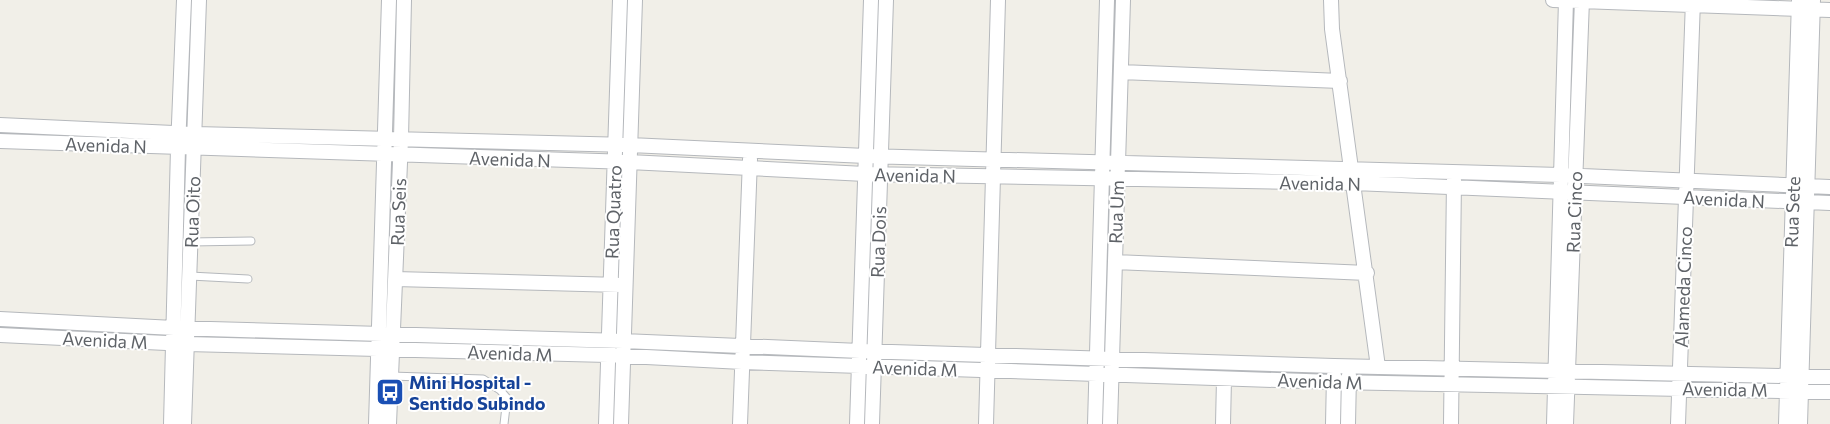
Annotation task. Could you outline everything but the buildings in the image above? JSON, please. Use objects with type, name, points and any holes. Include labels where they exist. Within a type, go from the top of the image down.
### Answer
[{"type":"street","name":"Rua Oito","points":[[171,424],[181,328],[178,133],[184,0]]},
{"type":"street","name":"Rua Oito","points":[[181,328],[190,276],[199,0]]},
{"type":"street","name":"Rua Seis","points":[[376,424],[389,0]]},
{"type":"street","name":"Rua Seis","points":[[389,424],[394,342],[404,0]]},
{"type":"street","name":"Rua Quatro","points":[[620,0],[622,162],[618,285],[623,342],[620,424]]},
{"type":"street","name":"Rua Quatro","points":[[622,145],[635,0]]},
{"type":"street","name":"Rua Dois","points":[[858,424],[871,0]]},
{"type":"street","name":"Rua Dois","points":[[872,424],[886,0]]},
{"type":"street","points":[[986,424],[998,0]]},
{"type":"street","name":"Rua Um","points":[[1095,424],[1107,0]]},
{"type":"street","name":"Rua Um","points":[[1110,424],[1123,0]]},
{"type":"street","points":[[1331,0],[1332,30],[1367,273],[1378,366]]},
{"type":"street","points":[[1554,0],[1806,4],[1830,10]]},
{"type":"street","name":"Rua Cinco","points":[[1566,0],[1560,175],[1567,192]]},
{"type":"street","name":"Rua Cinco","points":[[1554,424],[1562,370],[1567,192],[1575,175],[1582,0]]},
{"type":"street","name":"Alameda Cinco","points":[[1678,424],[1692,3]]},
{"type":"street","name":"Rua Sete","points":[[1795,375],[1806,202],[1800,186],[1806,4]]},
{"type":"street","points":[[1121,72],[1340,81]]},
{"type":"street","name":"Avenida N","points":[[0,126],[178,133],[194,141],[400,155],[750,167],[865,174],[1102,180],[1354,183],[1830,203]]},
{"type":"street","name":"Avenida N","points":[[0,141],[178,148],[194,141],[401,139],[622,145],[866,156],[1575,175],[1830,188]]},
{"type":"street","points":[[740,424],[750,151]]},
{"type":"street","points":[[1451,424],[1454,172]]},
{"type":"street","name":"Rua Sete","points":[[1800,186],[1792,202],[1795,391],[1800,424]]},
{"type":"street","points":[[1115,262],[1367,273]]},
{"type":"street","points":[[395,279],[618,285]]},
{"type":"street","name":"Rua Quatro","points":[[606,424],[609,341],[618,285]]},
{"type":"street","name":"Avenida M","points":[[0,319],[181,328],[379,334],[394,342],[608,356],[742,362],[1224,379],[1830,392]]},
{"type":"street","name":"Avenida M","points":[[0,335],[379,349],[394,342],[609,341],[875,352],[1350,367],[1378,366],[1830,377]]},
{"type":"street","name":"Rua Oito","points":[[180,343],[184,424]]},
{"type":"street","points":[[1333,424],[1334,366]]},
{"type":"street","points":[[1348,424],[1350,367]]},
{"type":"street","points":[[1223,424],[1224,379]]},
{"type":"street","name":"Rua Cinco","points":[[1561,386],[1566,424]]},
{"type":"street","name":"Rua Sete","points":[[1786,424],[1795,391]]},
{"type":"lane","points":[[191,242],[251,241]]},
{"type":"lane","points":[[190,276],[248,280]]},
{"type":"lane","points":[[391,376],[483,379],[500,390],[507,398],[504,424]]},
{"type":"place","name":"Mini Hospital - Sentido Subindo","points":[[390,392]]}]
